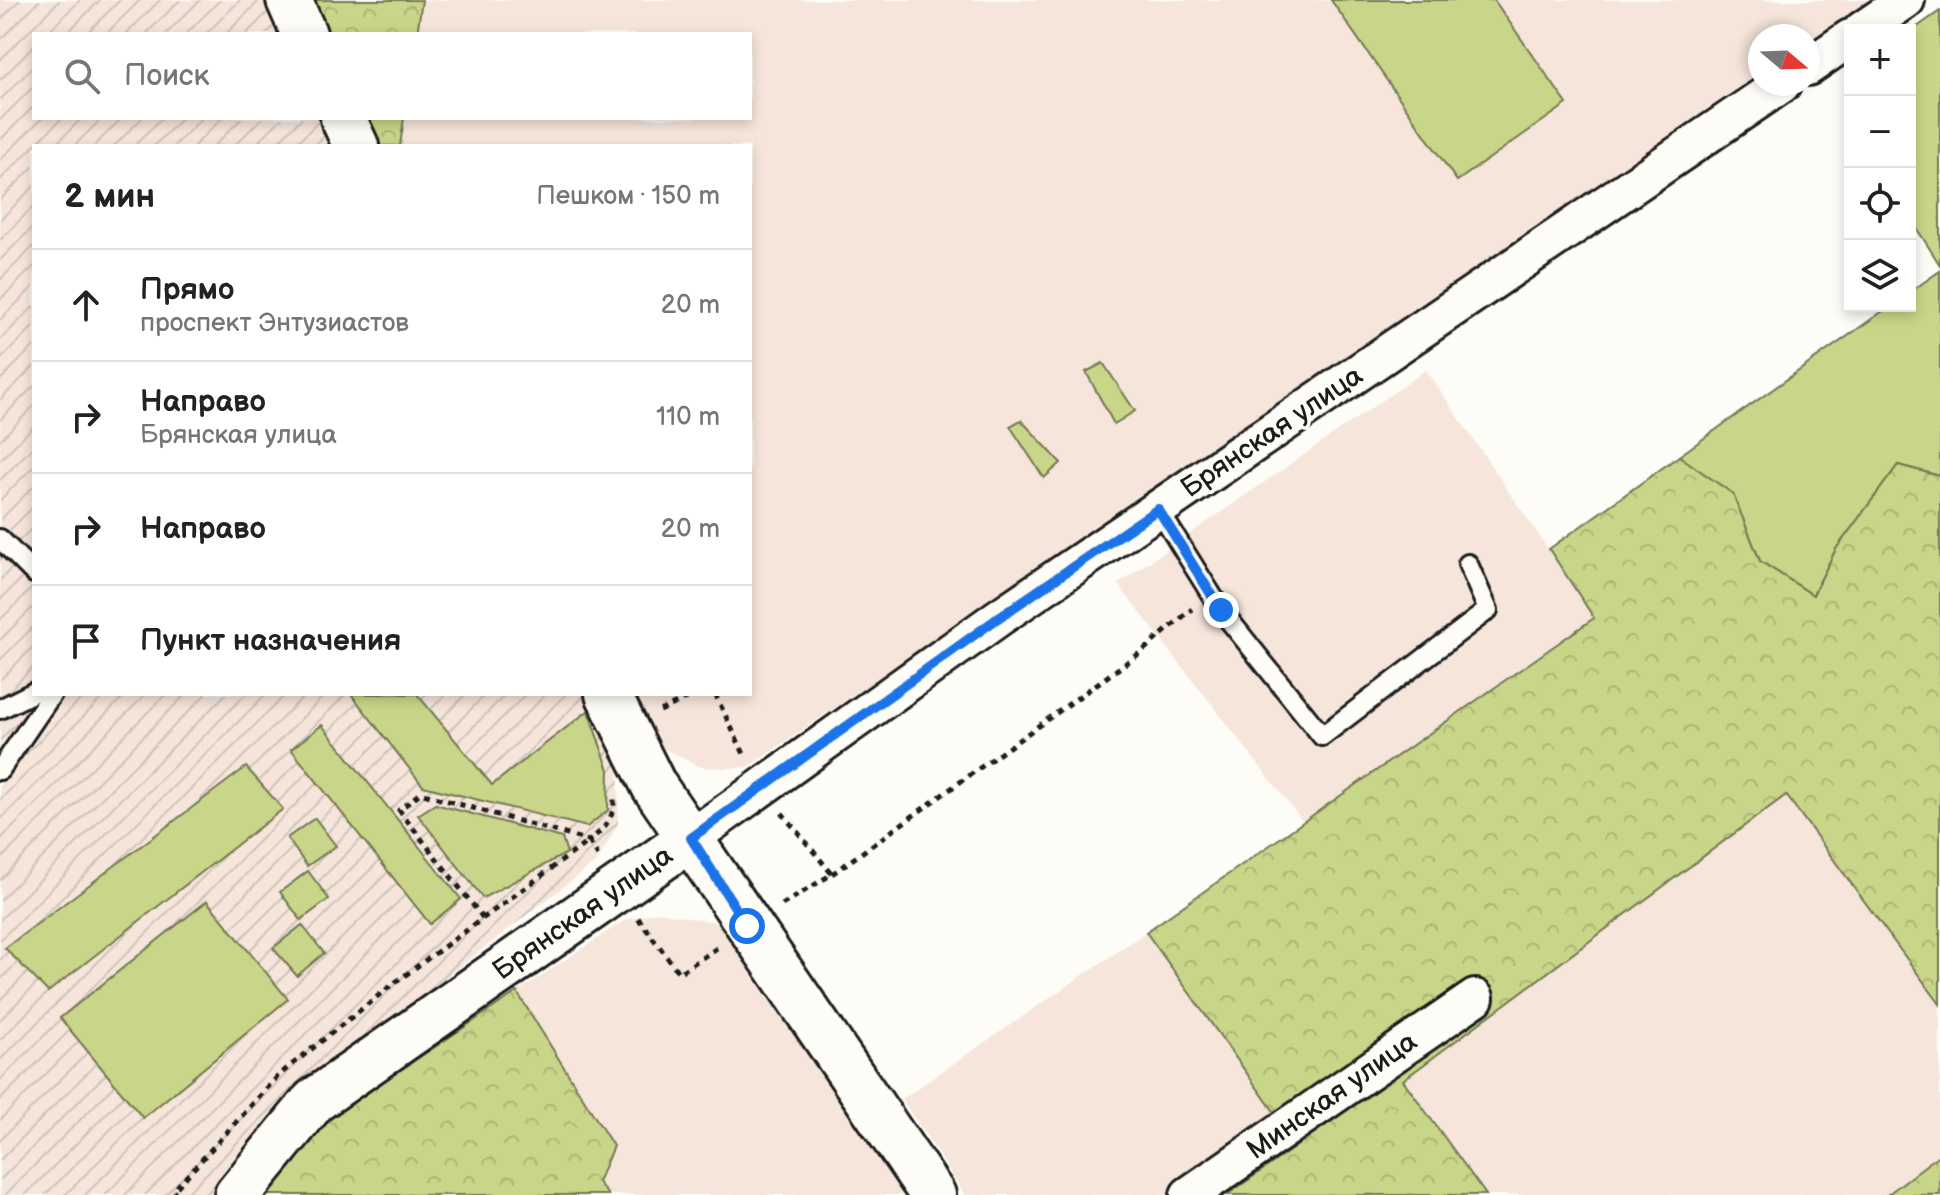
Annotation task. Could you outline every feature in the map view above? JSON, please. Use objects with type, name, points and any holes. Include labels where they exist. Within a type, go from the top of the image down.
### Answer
[{"type":"street","points":[[289,0],[303,32]]},
{"type":"street","points":[[1871,24],[1906,0]]},
{"type":"street","points":[[1820,59],[1844,42]]},
{"type":"street","name":"Брянская улица","points":[[237,1195],[314,1101],[691,838],[998,618],[1764,96]]},
{"type":"street","points":[[344,120],[355,144]]},
{"type":"street","points":[[616,711],[654,786],[933,1195]]},
{"type":"street","name":"Минская улица","points":[[1189,1195],[1475,998]]},
{"type":"lane","points":[[1158,509],[1211,593],[1322,736],[1488,610],[1468,564]]},
{"type":"lane","points":[[0,539],[32,571]]},
{"type":"lane","points":[[0,709],[32,693]]},
{"type":"lane","points":[[0,770],[51,696]]},
{"type":"path","points":[[832,874],[1140,653],[1211,593]]},
{"type":"path","points":[[616,711],[686,696]]},
{"type":"path","points":[[483,918],[399,810],[420,793],[589,841],[606,827],[614,808],[614,784]]},
{"type":"shaded area","points":[[0,0],[267,0],[282,32],[32,32],[32,120],[323,120],[334,144],[32,144],[32,696],[594,696],[619,760],[618,824],[597,861],[299,1090],[209,1195],[0,1195]]},
{"type":"shaded area","points":[[422,0],[1872,0],[1820,36],[1820,24],[1748,24],[1748,84],[748,767],[701,767],[661,747],[630,696],[752,696],[752,144],[400,144],[404,120],[752,120],[752,32],[417,32]]},
{"type":"shaded area","points":[[1426,370],[1595,618],[1305,824],[1118,584]]},
{"type":"shaded area","points":[[1786,795],[1940,1004],[1940,1154],[1887,1195],[1486,1195],[1402,1080]]},
{"type":"shaded area","points":[[657,912],[714,922],[736,945],[908,1195],[608,1195],[598,1182],[613,1146],[517,992],[625,920]]},
{"type":"shaded area","points":[[1146,932],[1279,1116],[1170,1195],[965,1195],[902,1099]]},
{"type":"green space","points":[[312,0],[422,0],[417,32],[327,32]]},
{"type":"green space","points":[[1331,0],[1494,0],[1567,104],[1457,181]]},
{"type":"green space","points":[[1940,11],[1940,265],[1916,227],[1916,28]]},
{"type":"green space","points":[[369,120],[404,120],[400,144],[380,144]]},
{"type":"green space","points":[[1940,271],[1940,476],[1898,465],[1836,549],[1813,595],[1760,561],[1733,495],[1679,456],[1882,312],[1916,312],[1916,288]]},
{"type":"green space","points":[[1103,363],[1135,411],[1114,424],[1086,372]]},
{"type":"green space","points":[[1021,420],[1061,463],[1044,478],[1010,426]]},
{"type":"green space","points":[[1679,456],[1733,494],[1760,561],[1813,595],[1836,549],[1898,465],[1940,476],[1940,1004],[1786,795],[1403,1080],[1486,1195],[1227,1195],[1298,1145],[1146,932],[1594,618],[1549,549]]},
{"type":"green space","points":[[353,696],[419,696],[492,785],[588,711],[609,770],[608,810],[587,827],[423,786]]},
{"type":"green space","points":[[322,725],[461,899],[430,924],[291,749]]},
{"type":"green space","points":[[246,767],[283,809],[48,992],[5,948]]},
{"type":"green space","points":[[435,804],[562,838],[567,853],[483,898],[418,815]]},
{"type":"green space","points":[[315,818],[336,846],[307,866],[287,838]]},
{"type":"green space","points":[[308,871],[329,899],[301,920],[280,892]]},
{"type":"green space","points":[[207,901],[288,999],[143,1118],[60,1018]]},
{"type":"green space","points":[[302,925],[324,953],[297,976],[273,948]]},
{"type":"green space","points":[[517,992],[613,1146],[598,1182],[608,1195],[264,1195],[324,1121]]},
{"type":"green space","points":[[1940,1154],[1940,1195],[1887,1195]]},
{"type":"route","points":[[747,926],[691,838],[998,618],[1158,509],[1221,610]]}]
